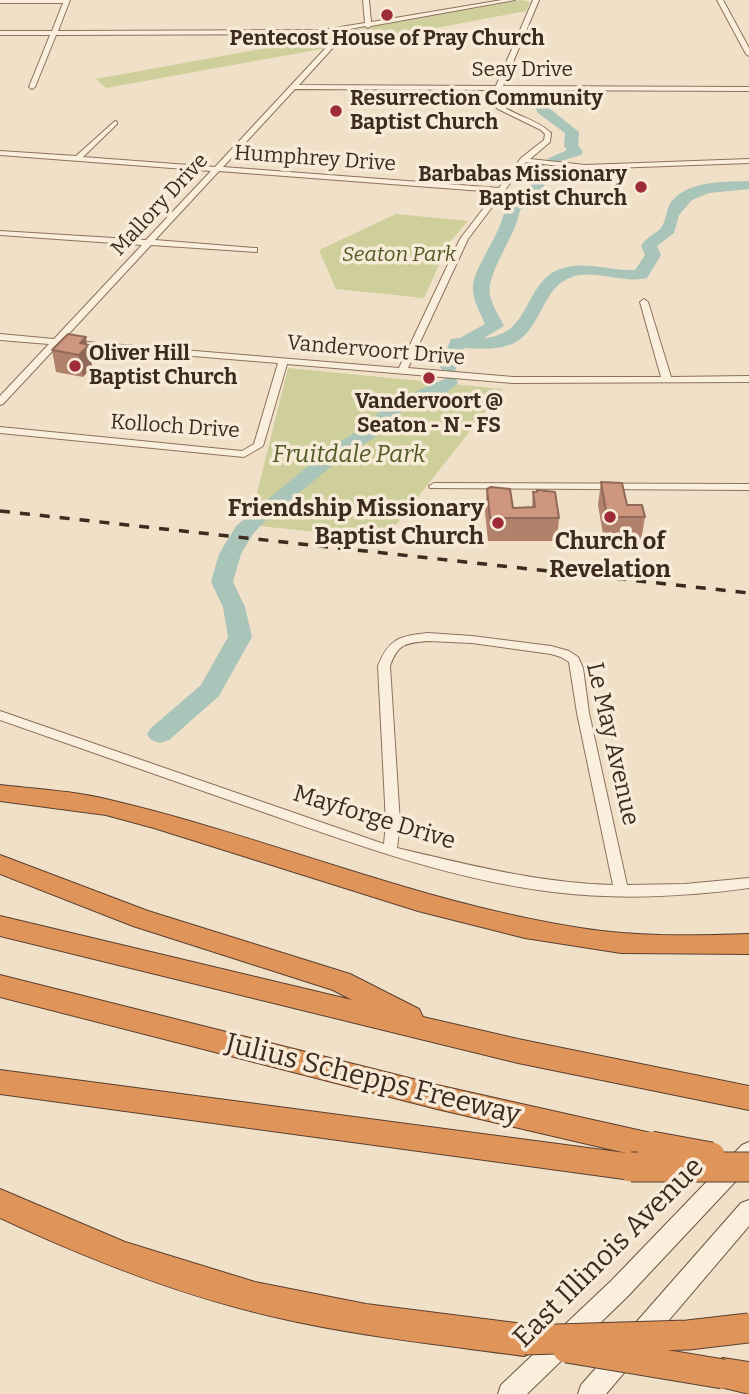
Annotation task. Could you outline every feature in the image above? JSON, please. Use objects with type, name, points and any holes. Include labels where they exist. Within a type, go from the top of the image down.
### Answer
[{"type":"highway","points":[[0,793],[94,805],[154,819],[464,914],[522,928],[582,939],[638,944],[749,944]]},
{"type":"highway","points":[[0,864],[142,919],[341,982],[442,1034]]},
{"type":"highway","points":[[0,926],[442,1034],[749,1098]]},
{"type":"highway","name":"Julius Schepps Freeway","points":[[0,986],[437,1097],[749,1166]]},
{"type":"highway","points":[[0,1082],[631,1167],[749,1166]]},
{"type":"highway","points":[[0,1203],[106,1250],[190,1279],[277,1302],[344,1316],[524,1340],[736,1376]]},
{"type":"highway","points":[[524,1340],[688,1335],[749,1328]]},
{"type":"main road","name":"East Illinois Avenue","points":[[510,1394],[620,1288],[749,1152]]},
{"type":"main road","points":[[590,1394],[749,1210]]},
{"type":"street","points":[[366,0],[368,26]]},
{"type":"street","points":[[0,33],[297,33],[342,30],[512,0]]},
{"type":"street","points":[[401,371],[456,251],[524,160],[548,141],[548,133],[500,108],[494,101],[536,0]]},
{"type":"street","points":[[720,0],[746,43],[749,54]]},
{"type":"street","points":[[0,1],[66,1],[32,87]]},
{"type":"street","name":"Mallory Drive","points":[[0,402],[295,87],[338,40],[342,30]]},
{"type":"street","name":"Seay Drive","points":[[295,87],[749,89]]},
{"type":"street","points":[[77,159],[115,123]]},
{"type":"street","name":"Humphrey Drive","points":[[0,153],[502,190]]},
{"type":"street","points":[[524,160],[585,167],[749,161]]},
{"type":"street","points":[[0,233],[254,250]]},
{"type":"street","points":[[644,302],[667,380]]},
{"type":"street","name":"Vandervoort Drive","points":[[0,337],[539,381],[749,379]]},
{"type":"street","name":"Kolloch Drive","points":[[0,430],[244,454],[258,446],[283,361]]},
{"type":"street","points":[[434,486],[749,486]]},
{"type":"street","name":"Le May Avenue","points":[[390,851],[393,823],[384,666],[394,645],[420,637],[551,650],[574,660],[621,889]]},
{"type":"street","name":"Mayforge Drive","points":[[0,715],[390,851],[540,884],[577,889],[722,887],[749,883]]},
{"type":"green space","points":[[521,0],[530,2],[526,11],[335,47],[353,30]]},
{"type":"green space","points":[[338,35],[327,48],[106,88],[96,79]]},
{"type":"green space","name":"Seaton Park","points":[[396,214],[468,221],[449,243],[424,298],[336,289],[319,250]]},
{"type":"green space","name":"Fruitdale Park","points":[[288,368],[503,389],[385,539],[249,525]]},
{"type":"building","points":[[68,334],[86,337],[80,343],[89,345],[79,355],[52,350]]},
{"type":"building","points":[[601,482],[622,483],[627,505],[642,505],[645,517],[607,517]]},
{"type":"building","points":[[487,489],[510,489],[513,508],[535,507],[533,492],[537,490],[555,492],[559,518],[490,518]]},
{"type":"waterway","points":[[548,100],[540,104],[543,110],[572,132],[571,146],[576,152],[554,159]]},
{"type":"waterway","points":[[468,339],[495,326],[482,297],[481,284],[510,226],[513,208],[534,195],[544,168]]},
{"type":"waterway","points":[[449,367],[457,343],[494,343],[516,334],[524,326],[548,286],[566,273],[584,270],[623,275],[641,274],[653,255],[649,246],[654,238],[668,230],[672,215],[686,197],[708,188],[749,185]]},
{"type":"waterway","points":[[160,734],[210,690],[240,637],[234,607],[222,582],[230,554],[244,531],[338,451],[372,431],[394,408],[435,392],[449,383]]},
{"type":"railway","points":[[0,511],[749,593]]},
{"type":"place","name":"Pentecost House of Pray Church","points":[[387,15]]},
{"type":"place","name":"Resurrection Community Baptist Church","points":[[336,111]]},
{"type":"place","name":"Barbabas Missionary Baptist Church","points":[[641,187]]},
{"type":"place","name":"Oliver Hill Baptist Church","points":[[75,366]]},
{"type":"place","name":"Vandervoort @ Seaton - N - FS","points":[[429,378]]},
{"type":"place","name":"Church of Revelation","points":[[610,517]]},
{"type":"place","name":"Friendship Missionary Baptist Church","points":[[498,523]]}]
